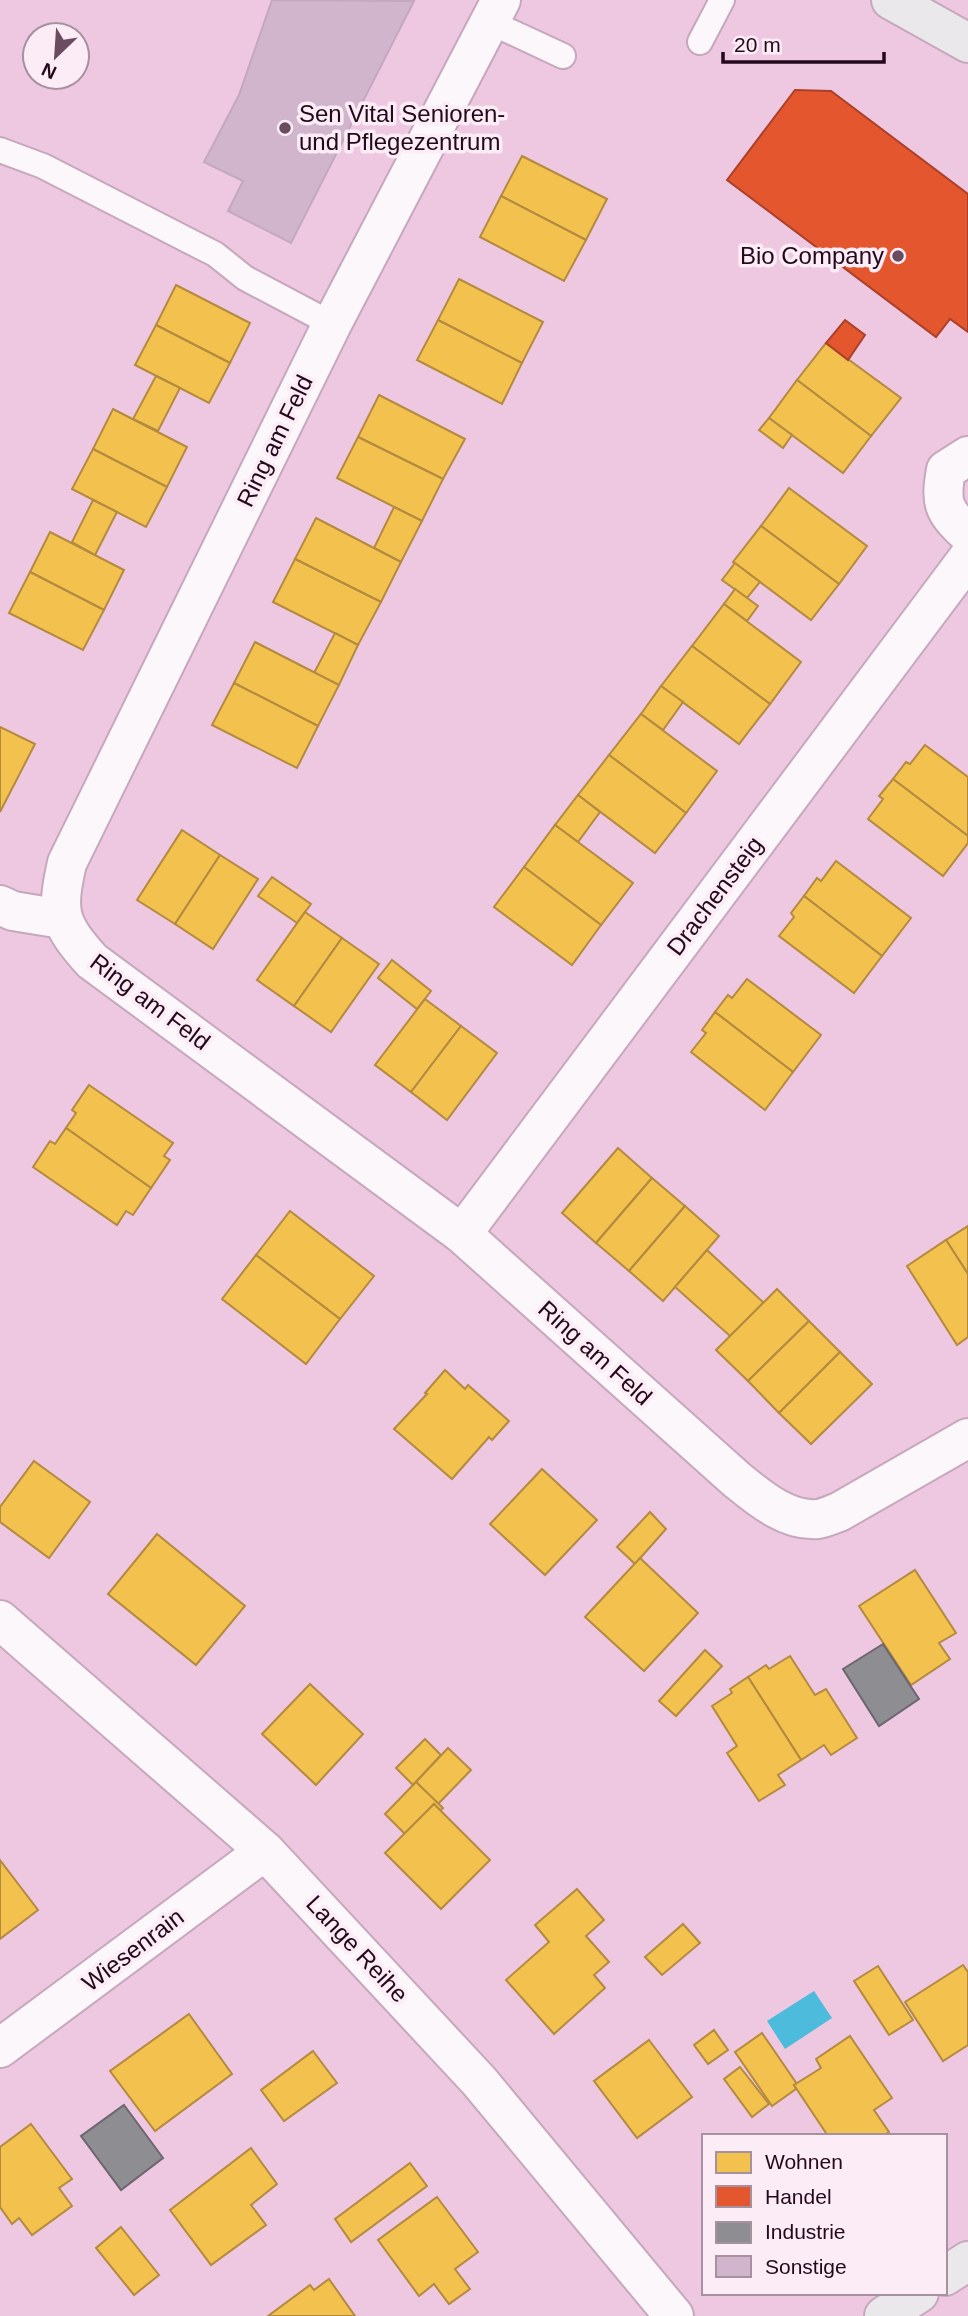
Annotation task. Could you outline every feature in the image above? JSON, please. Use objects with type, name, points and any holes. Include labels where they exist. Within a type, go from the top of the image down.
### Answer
[{"type":"street","points":[[891,0],[968,43]]},
{"type":"street","name":"Ring am Feld","points":[[496,11],[332,324],[67,863],[59,896],[61,919],[75,942],[92,961],[462,1234],[766,1503],[798,1516],[818,1519],[839,1512],[968,1437]]},
{"type":"street","points":[[968,456],[946,470],[941,496],[954,521],[968,534]]},
{"type":"street","name":"Drachensteig","points":[[462,1234],[968,558]]},
{"type":"street","points":[[0,905],[13,911],[61,919]]},
{"type":"street","name":"Lange Reihe","points":[[0,1620],[265,1851],[479,2081],[674,2316]]},
{"type":"street","name":"Wiesenrain","points":[[0,2048],[265,1851]]},
{"type":"street","points":[[947,2275],[968,2261]]},
{"type":"street","points":[[884,2316],[916,2295]]},
{"type":"lane","points":[[699,42],[722,0]]},
{"type":"lane","points":[[496,11],[564,56]]},
{"type":"lane","points":[[0,150],[43,166],[207,250],[245,278],[332,324]]},
{"type":"water","points":[[814,1991],[832,2018],[785,2049],[767,2021]]},
{"type":"building: Wohnen","points":[[522,156],[607,199],[586,240],[501,196]]},
{"type":"building: Wohnen","points":[[501,196],[586,240],[564,281],[480,237]]},
{"type":"building: Wohnen","points":[[459,279],[543,322],[522,363],[438,320]]},
{"type":"building: Wohnen","points":[[176,285],[250,323],[230,363],[156,325]]},
{"type":"building: Wohnen","points":[[438,320],[522,363],[502,404],[417,360]]},
{"type":"building: Wohnen","points":[[156,325],[230,363],[209,403],[135,365]]},
{"type":"building: Wohnen","points":[[826,343],[901,398],[871,436],[797,380]]},
{"type":"building: Wohnen","points":[[156,376],[180,388],[158,431],[133,419]]},
{"type":"building: Wohnen","points":[[797,380],[871,436],[843,473],[769,418]]},
{"type":"building: Wohnen","points":[[379,395],[465,439],[443,479],[358,437]]},
{"type":"building: Wohnen","points":[[113,409],[187,447],[167,487],[93,449]]},
{"type":"building: Wohnen","points":[[769,418],[792,435],[783,448],[759,430]]},
{"type":"building: Wohnen","points":[[358,437],[443,479],[422,521],[337,478]]},
{"type":"building: Wohnen","points":[[93,449],[167,487],[146,527],[72,489]]},
{"type":"building: Wohnen","points":[[789,488],[867,546],[839,584],[761,526]]},
{"type":"building: Wohnen","points":[[93,500],[117,512],[95,555],[72,542]]},
{"type":"building: Wohnen","points":[[394,507],[422,521],[401,562],[374,548]]},
{"type":"building: Wohnen","points":[[316,518],[401,562],[381,602],[295,559]]},
{"type":"building: Wohnen","points":[[761,526],[839,584],[811,620],[733,562]]},
{"type":"building: Wohnen","points":[[50,532],[124,570],[104,610],[30,572]]},
{"type":"building: Wohnen","points":[[295,559],[381,602],[358,645],[273,602]]},
{"type":"building: Wohnen","points":[[735,563],[760,582],[747,598],[722,580]]},
{"type":"building: Wohnen","points":[[30,572],[104,610],[83,650],[9,613]]},
{"type":"building: Wohnen","points":[[735,589],[758,606],[747,621],[724,604]]},
{"type":"building: Wohnen","points":[[724,604],[801,662],[770,704],[692,646]]},
{"type":"building: Wohnen","points":[[335,633],[358,645],[339,685],[314,673]]},
{"type":"building: Wohnen","points":[[255,642],[339,685],[318,726],[234,683]]},
{"type":"building: Wohnen","points":[[692,646],[770,704],[739,744],[661,686]]},
{"type":"building: Wohnen","points":[[234,683],[318,726],[297,768],[212,725]]},
{"type":"building: Wohnen","points":[[661,686],[683,702],[663,730],[641,714]]},
{"type":"building: Wohnen","points":[[641,714],[717,771],[686,813],[609,755]]},
{"type":"building: Wohnen","points":[[0,727],[35,744],[0,812]]},
{"type":"building: Wohnen","points":[[925,745],[968,777],[968,836],[893,779],[906,762],[910,764]]},
{"type":"building: Wohnen","points":[[609,755],[686,813],[655,853],[578,795]]},
{"type":"building: Wohnen","points":[[893,779],[968,836],[968,843],[943,876],[868,819],[883,799],[879,796]]},
{"type":"building: Wohnen","points":[[578,795],[600,812],[578,842],[555,825]]},
{"type":"building: Wohnen","points":[[555,825],[633,883],[601,925],[524,867]]},
{"type":"building: Wohnen","points":[[182,830],[220,855],[175,924],[137,900]]},
{"type":"building: Wohnen","points":[[220,855],[258,879],[213,949],[175,924]]},
{"type":"building: Wohnen","points":[[836,861],[911,918],[882,956],[804,896],[817,878],[821,881]]},
{"type":"building: Wohnen","points":[[524,867],[601,925],[572,965],[494,907]]},
{"type":"building: Wohnen","points":[[272,877],[311,904],[297,923],[258,896]]},
{"type":"building: Wohnen","points":[[804,896],[882,956],[854,993],[779,936],[794,917],[791,913]]},
{"type":"building: Wohnen","points":[[305,912],[342,938],[294,1006],[257,980]]},
{"type":"building: Wohnen","points":[[342,938],[379,964],[331,1032],[294,1006]]},
{"type":"building: Wohnen","points":[[392,960],[431,991],[417,1009],[378,978]]},
{"type":"building: Wohnen","points":[[747,979],[821,1035],[793,1072],[715,1012],[728,995],[732,998]]},
{"type":"building: Wohnen","points":[[425,999],[461,1026],[411,1092],[375,1065]]},
{"type":"building: Wohnen","points":[[715,1012],[793,1072],[765,1110],[691,1052],[706,1033],[702,1030]]},
{"type":"building: Wohnen","points":[[461,1026],[497,1053],[447,1120],[411,1092]]},
{"type":"building: Wohnen","points":[[89,1085],[173,1143],[164,1156],[170,1160],[151,1188],[66,1128],[76,1113],[72,1110]]},
{"type":"building: Wohnen","points":[[66,1128],[151,1188],[133,1215],[126,1211],[117,1225],[33,1167],[50,1141],[55,1144]]},
{"type":"building: Wohnen","points":[[618,1148],[652,1178],[596,1243],[562,1213]]},
{"type":"building: Wohnen","points":[[652,1178],[685,1206],[629,1271],[596,1243]]},
{"type":"building: Wohnen","points":[[685,1206],[719,1236],[663,1301],[629,1271]]},
{"type":"building: Wohnen","points":[[290,1211],[374,1276],[340,1319],[256,1255]]},
{"type":"building: Wohnen","points":[[968,1226],[968,1274],[946,1240]]},
{"type":"building: Wohnen","points":[[946,1240],[968,1274],[968,1337],[957,1345],[907,1266]]},
{"type":"building: Wohnen","points":[[707,1250],[764,1303],[730,1336],[675,1287]]},
{"type":"building: Wohnen","points":[[256,1255],[340,1319],[306,1364],[222,1299]]},
{"type":"building: Wohnen","points":[[777,1289],[809,1321],[748,1381],[716,1350]]},
{"type":"building: Wohnen","points":[[809,1321],[840,1352],[779,1413],[748,1381]]},
{"type":"building: Wohnen","points":[[840,1352],[872,1384],[811,1444],[779,1413]]},
{"type":"building: Wohnen","points":[[445,1370],[465,1389],[468,1385],[509,1421],[492,1440],[489,1437],[452,1479],[394,1429]]},
{"type":"building: Wohnen","points":[[34,1461],[90,1502],[49,1558],[0,1522],[0,1507]]},
{"type":"building: Wohnen","points":[[542,1469],[597,1520],[545,1575],[490,1524]]},
{"type":"building: Wohnen","points":[[650,1512],[666,1529],[635,1564],[617,1547]]},
{"type":"building: Wohnen","points":[[157,1534],[245,1606],[196,1665],[108,1594]]},
{"type":"building: Wohnen","points":[[640,1558],[698,1613],[644,1671],[585,1617]]},
{"type":"building: Wohnen","points":[[915,1570],[956,1633],[939,1643],[950,1659],[911,1685],[859,1606]]},
{"type":"building: Wohnen","points":[[705,1650],[722,1666],[676,1716],[659,1701]]},
{"type":"building: Wohnen","points":[[790,1656],[815,1695],[826,1689],[857,1738],[831,1755],[824,1745],[801,1760],[748,1677],[766,1665],[769,1669]]},
{"type":"building: Wohnen","points":[[748,1677],[801,1760],[778,1775],[785,1785],[759,1801],[727,1753],[737,1746],[712,1706],[732,1693],[730,1689]]},
{"type":"building: Wohnen","points":[[310,1684],[363,1734],[316,1785],[262,1734]]},
{"type":"building: Wohnen","points":[[425,1739],[441,1755],[413,1785],[396,1768]]},
{"type":"building: Wohnen","points":[[448,1748],[471,1770],[438,1804],[416,1782]]},
{"type":"building: Wohnen","points":[[416,1782],[443,1808],[440,1811],[434,1804],[405,1834],[385,1814]]},
{"type":"building: Wohnen","points":[[434,1804],[490,1860],[441,1909],[385,1853]]},
{"type":"building: Wohnen","points":[[0,1860],[38,1910],[0,1939]]},
{"type":"building: Wohnen","points":[[577,1889],[604,1920],[586,1936],[609,1962],[594,1975],[605,1988],[554,2034],[506,1980],[549,1942],[535,1925]]},
{"type":"building: Wohnen","points":[[683,1924],[700,1943],[662,1975],[645,1957]]},
{"type":"building: Wohnen","points":[[963,1965],[968,1972],[968,2045],[943,2061],[905,2002]]},
{"type":"building: Wohnen","points":[[878,1966],[913,2020],[889,2035],[854,1981]]},
{"type":"building: Wohnen","points":[[189,2014],[232,2074],[155,2131],[110,2071]]},
{"type":"building: Wohnen","points":[[714,2030],[728,2050],[708,2064],[694,2045]]},
{"type":"building: Wohnen","points":[[762,2033],[797,2084],[794,2085],[796,2089],[772,2106],[735,2052]]},
{"type":"building: Wohnen","points":[[850,2036],[892,2098],[874,2110],[889,2132],[827,2134],[794,2085],[821,2068],[816,2059]]},
{"type":"building: Wohnen","points":[[649,2040],[692,2097],[637,2138],[594,2081]]},
{"type":"building: Wohnen","points":[[313,2051],[337,2083],[284,2121],[261,2090]]},
{"type":"building: Wohnen","points":[[740,2067],[769,2104],[752,2117],[724,2079]]},
{"type":"building: Wohnen","points":[[31,2124],[72,2179],[59,2188],[72,2206],[32,2235],[19,2218],[12,2224],[0,2207],[0,2147]]},
{"type":"building: Wohnen","points":[[251,2148],[277,2184],[251,2205],[266,2225],[211,2265],[170,2210]]},
{"type":"building: Wohnen","points":[[410,2163],[427,2186],[351,2242],[335,2219]]},
{"type":"building: Wohnen","points":[[437,2197],[478,2252],[455,2269],[470,2289],[449,2304],[434,2284],[419,2296],[378,2240]]},
{"type":"building: Wohnen","points":[[121,2227],[159,2275],[134,2295],[96,2248]]},
{"type":"building: Wohnen","points":[[329,2279],[355,2316],[268,2316],[310,2285],[314,2290]]},
{"type":"building: Handel","name":"Bio Company","points":[[795,90],[831,91],[968,194],[968,332],[950,319],[936,337],[727,180]]},
{"type":"building: Handel","points":[[845,320],[865,335],[848,360],[826,343]]},
{"type":"building: Industrie","points":[[883,1644],[919,1699],[879,1726],[843,1669]]},
{"type":"building: Industrie","points":[[124,2105],[163,2158],[121,2190],[81,2136]]},
{"type":"building: Sonstige","name":"Sen Vital Senioren- und Pflegezentrum","points":[[272,0],[414,1],[291,243],[228,211],[243,181],[204,162],[239,95]]},
{"type":"place","name":"Sen Vital Senioren- und Pflegezentrum","points":[[285,128]]},
{"type":"place","name":"Bio Company","points":[[898,256]]}]
